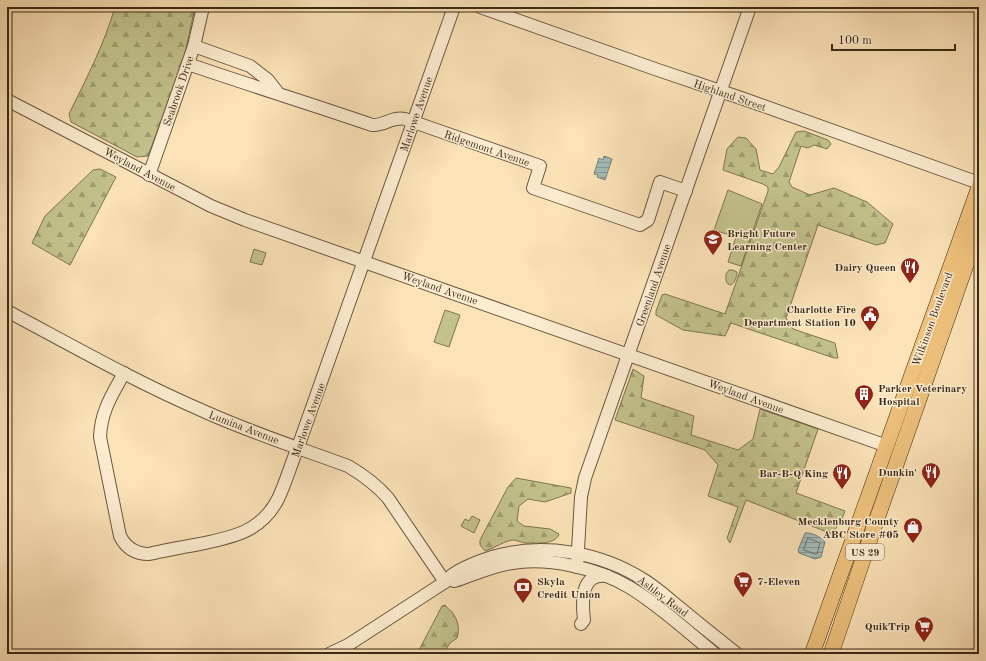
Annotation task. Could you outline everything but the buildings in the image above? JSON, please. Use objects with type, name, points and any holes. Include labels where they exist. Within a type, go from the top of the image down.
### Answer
[{"type":"main road","name":"Wilkinson Boulevard","points":[[812,654],[979,187]]},
{"type":"main road","name":"Wilkinson Boulevard","points":[[831,654],[979,228]]},
{"type":"main road","points":[[902,450],[899,436],[905,417],[915,368]]},
{"type":"main road","points":[[871,536],[891,455],[890,447],[887,446]]},
{"type":"street","name":"Seabrook Drive","points":[[149,174],[194,46],[203,7]]},
{"type":"street","name":"Marlowe Avenue","points":[[124,373],[104,412],[100,437],[120,536],[128,548],[136,552],[149,554],[232,537],[251,528],[262,520],[278,498],[298,447],[454,7]]},
{"type":"street","name":"Highland Street","points":[[480,7],[979,183]]},
{"type":"street","name":"Greenland Avenue","points":[[577,567],[581,497],[584,481],[750,7]]},
{"type":"street","points":[[194,46],[250,66],[268,80],[279,94]]},
{"type":"street","name":"Ridgemont Avenue","points":[[188,64],[372,125],[378,125],[401,118],[540,166],[533,188],[640,225],[648,220],[660,182],[686,191]]},
{"type":"street","name":"Weyland Avenue","points":[[7,100],[225,212],[887,446]]},
{"type":"street","name":"Lumina Avenue","points":[[7,311],[124,373],[203,411],[348,466],[368,478],[388,498],[445,582]]},
{"type":"street","name":"Ashley Road","points":[[329,654],[348,645],[445,582],[448,577],[469,566],[503,554],[546,550],[578,554],[616,565],[645,581],[738,654]]},
{"type":"street","name":"Ashley Road","points":[[445,582],[455,581],[498,565],[517,562],[548,561],[577,567],[608,576],[620,582],[642,596],[716,654]]},
{"type":"street","points":[[581,624],[584,620],[582,600],[586,587],[590,581],[596,577],[608,576]]},
{"type":"green space","points":[[115,7],[195,7],[184,58],[148,156],[137,157],[71,122],[69,114],[100,48]]},
{"type":"green space","points":[[804,131],[828,140],[831,144],[827,149],[814,145],[808,148],[801,146],[789,182],[792,187],[810,195],[834,188],[867,202],[893,224],[885,243],[876,245],[818,225],[786,318],[793,329],[835,343],[838,358],[834,358],[731,323],[725,336],[683,330],[656,315],[662,295],[665,294],[725,314],[768,191],[768,187],[763,184],[723,170],[727,149],[738,137],[746,138],[756,149],[760,170],[773,174],[779,167],[796,132]]},
{"type":"green space","points":[[100,169],[116,177],[70,265],[32,243],[45,216],[93,170]]},
{"type":"green space","points":[[728,190],[762,204],[741,266],[728,262],[736,237],[714,230]]},
{"type":"green space","points":[[254,249],[266,253],[262,265],[250,262]]},
{"type":"green space","points":[[729,270],[737,272],[736,279],[731,285],[728,284],[726,279],[726,274]]},
{"type":"green space","points":[[445,310],[460,315],[449,347],[434,342]]},
{"type":"green space","points":[[633,369],[644,376],[641,398],[694,416],[691,435],[738,450],[753,439],[760,409],[818,429],[796,493],[845,511],[841,521],[832,534],[746,500],[730,543],[727,538],[738,507],[708,496],[718,465],[705,450],[615,420]]},
{"type":"green space","points":[[516,478],[571,488],[571,493],[545,502],[528,499],[519,506],[517,521],[524,526],[550,529],[559,534],[557,538],[550,542],[525,543],[512,540],[485,551],[480,545],[480,540],[508,487]]},
{"type":"green space","points":[[472,516],[480,520],[474,533],[461,526],[465,519],[469,521]]},
{"type":"green space","points":[[445,605],[456,618],[458,628],[457,638],[450,643],[443,654],[417,654],[442,606]]},
{"type":"water","points":[[604,156],[612,159],[605,180],[594,174],[599,158],[603,160]]},
{"type":"water","points":[[805,533],[816,535],[825,542],[821,557],[815,559],[799,553],[798,550]]},
{"type":"place","name":"Bright Future Learning Center","points":[[713,256]]},
{"type":"place","name":"Dairy Queen","points":[[910,284]]},
{"type":"place","name":"Charlotte Fire Department Station 10","points":[[870,332]]},
{"type":"place","name":"Parker Veterinary Hospital","points":[[864,411]]},
{"type":"place","name":"Dunkin'","points":[[931,489]]},
{"type":"place","name":"Bar-B-Q King","points":[[842,490]]},
{"type":"place","name":"Mecklenburg County ABC Store #05","points":[[913,544]]},
{"type":"place","name":"7-Eleven","points":[[743,598]]},
{"type":"place","name":"Skyla Credit Union","points":[[523,604]]},
{"type":"place","name":"QuikTrip","points":[[924,643]]}]
